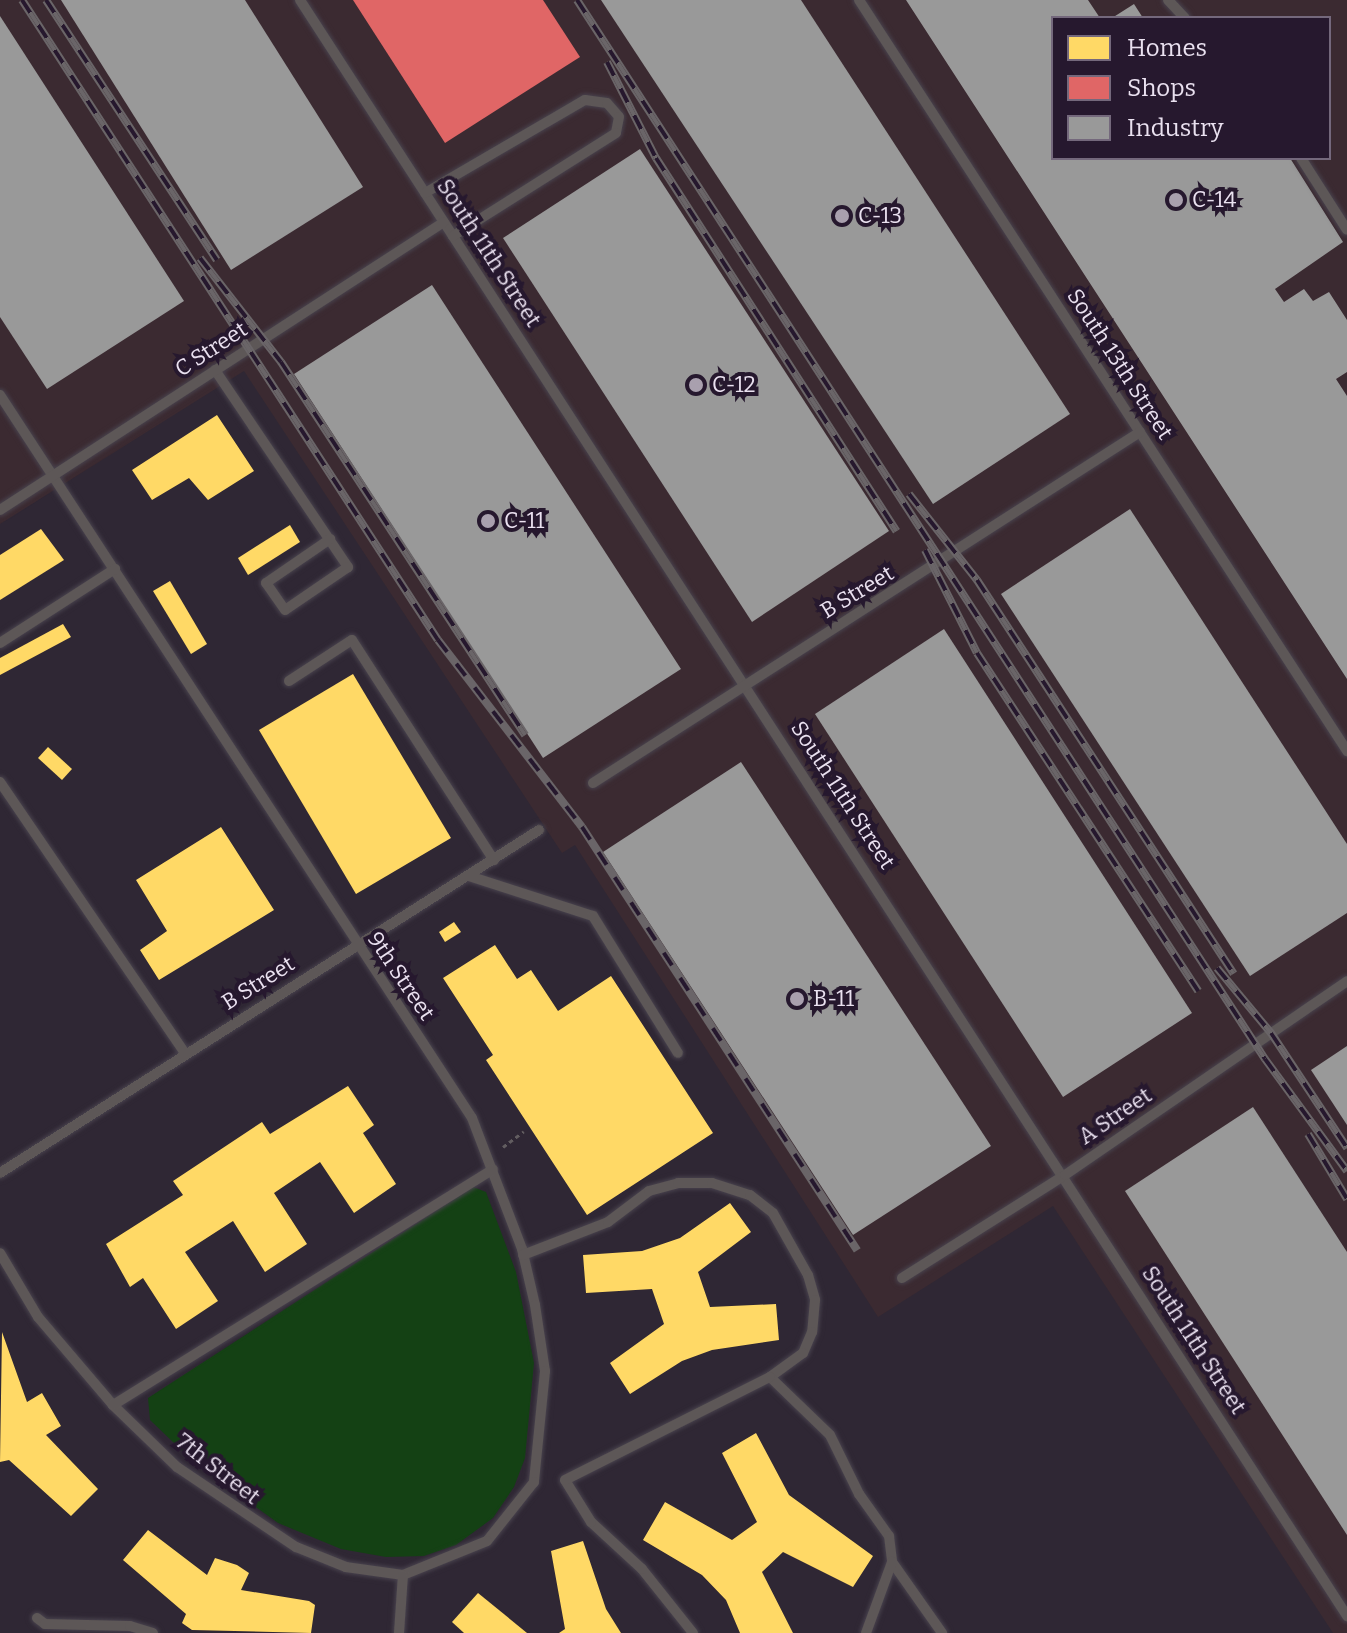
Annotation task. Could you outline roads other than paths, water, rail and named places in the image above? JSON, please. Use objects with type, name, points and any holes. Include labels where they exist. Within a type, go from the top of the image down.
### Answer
[{"type":"lane","name":"South 11th Street","points":[[300,0],[1065,1175],[1347,1616]]},
{"type":"lane","name":"South 13th Street","points":[[859,0],[1347,751]]},
{"type":"lane","points":[[1168,0],[1183,16]]},
{"type":"lane","points":[[425,193],[585,100],[607,103],[619,117],[616,133],[453,236]]},
{"type":"lane","points":[[1302,160],[1347,230]]},
{"type":"lane","name":"C Street","points":[[0,510],[444,222]]},
{"type":"lane","points":[[215,370],[330,539],[348,567],[285,610],[266,583],[330,539]]},
{"type":"lane","name":"9th Street","points":[[0,395],[356,945],[472,1118],[523,1255],[545,1371],[534,1482],[487,1541],[403,1575]]},
{"type":"lane","name":"B Street","points":[[593,783],[746,683],[943,563],[1140,432]]},
{"type":"lane","points":[[0,643],[115,569]]},
{"type":"lane","points":[[289,681],[352,640],[494,860]]},
{"type":"lane","points":[[0,782],[185,1053]]},
{"type":"lane","name":"B Street","points":[[0,1173],[539,830]]},
{"type":"lane","points":[[469,876],[593,916],[678,1053]]},
{"type":"lane","name":"A Street","points":[[902,1278],[1065,1175],[1347,981]]},
{"type":"lane","points":[[113,1405],[493,1169]]},
{"type":"lane","points":[[523,1255],[608,1222],[649,1191],[678,1183],[712,1183],[750,1195],[773,1213],[786,1234],[815,1300],[812,1332],[803,1353],[770,1377],[565,1480],[591,1522],[642,1569],[693,1633]]},
{"type":"lane","name":"7th Street","points":[[0,1253],[38,1317],[113,1405],[177,1467],[255,1524],[346,1567],[403,1575]]},
{"type":"lane","points":[[770,1377],[830,1435],[859,1494],[889,1536],[892,1562],[866,1633]]},
{"type":"lane","points":[[892,1562],[942,1633]]},
{"type":"lane","points":[[399,1633],[403,1575]]},
{"type":"lane","points":[[37,1618],[45,1624],[130,1626],[153,1633]]},
{"type":"railway","points":[[22,0],[438,640],[582,827],[857,1250]]},
{"type":"railway","points":[[46,0],[217,260]]},
{"type":"railway","points":[[577,0],[1265,1059],[1347,1171]]},
{"type":"railway","points":[[607,62],[656,158],[896,531]]},
{"type":"railway","points":[[200,258],[281,362],[525,735]]},
{"type":"railway","points":[[909,494],[977,580],[1234,974]]},
{"type":"railway","points":[[925,550],[977,653],[1198,991]]},
{"type":"railway","points":[[1217,968],[1271,1033],[1347,1148]]},
{"type":"railway","points":[[1308,1134],[1347,1199]]},
{"type":"place","name":"C-14","points":[[1176,200]]},
{"type":"place","name":"C-13","points":[[842,216]]},
{"type":"place","name":"C-12","points":[[696,385]]},
{"type":"place","name":"C-11","points":[[488,521]]},
{"type":"place","name":"B-11","points":[[797,999]]}]
